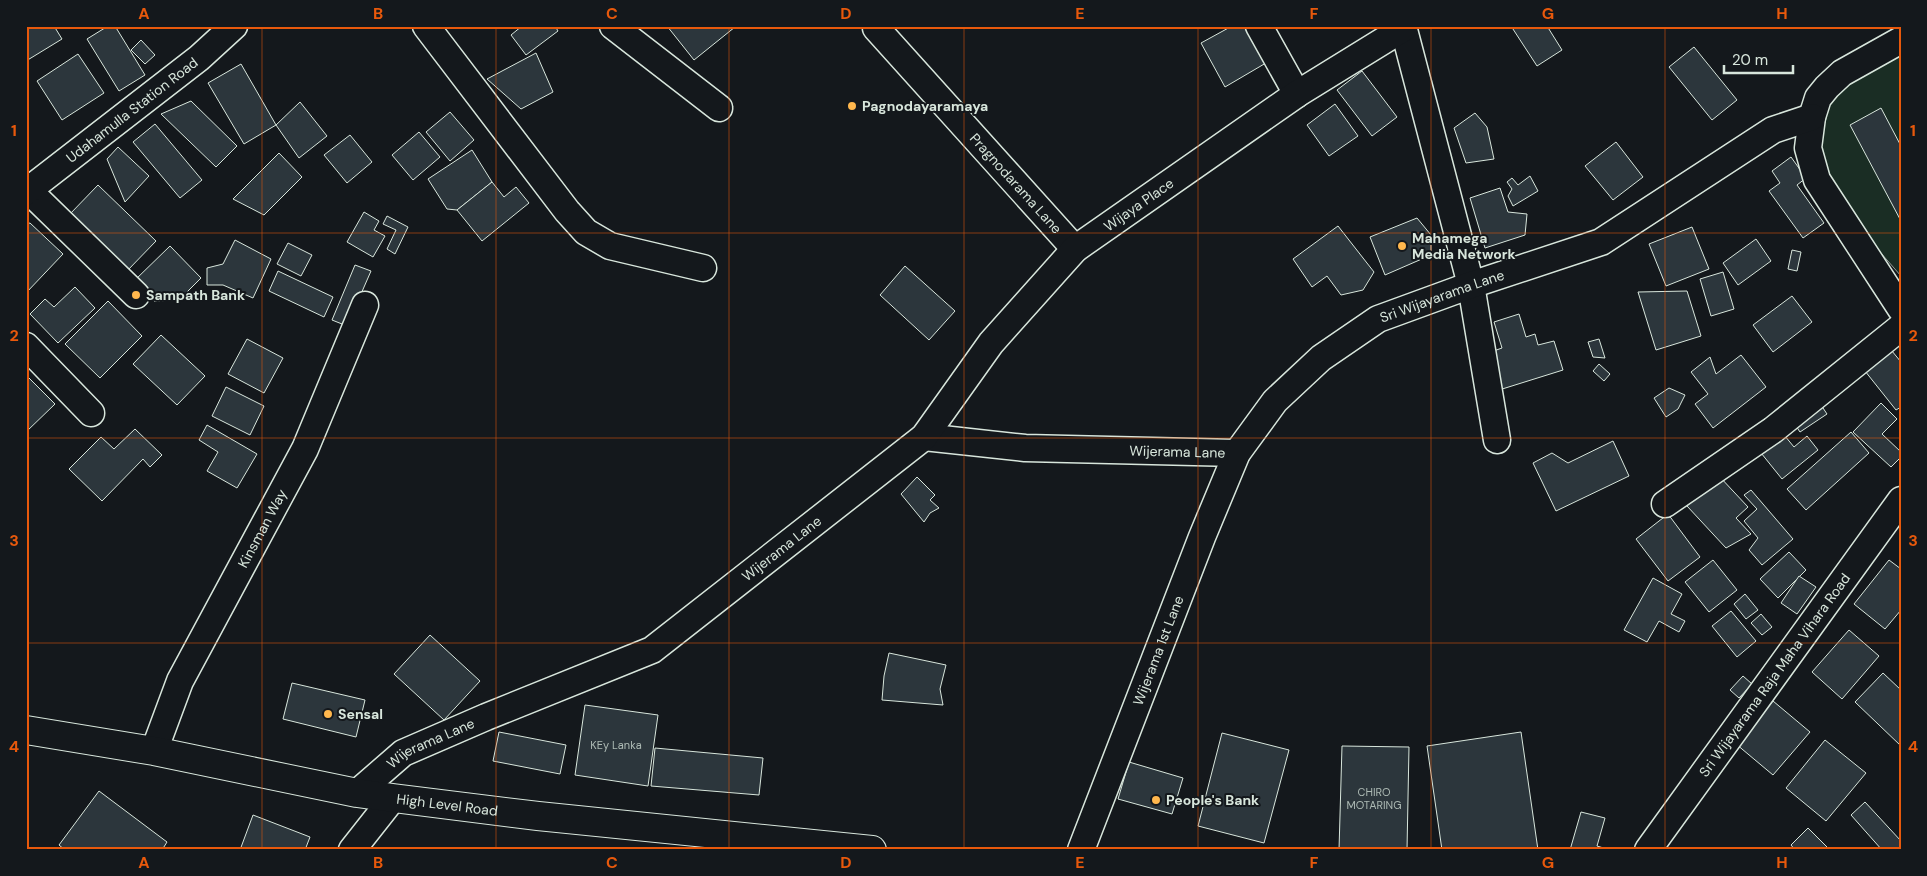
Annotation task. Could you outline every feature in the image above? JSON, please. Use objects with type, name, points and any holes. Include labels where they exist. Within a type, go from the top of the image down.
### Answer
[{"type":"highway","name":"High Level Road","points":[[26,730],[154,751],[356,793],[538,816],[872,850]]},
{"type":"street","name":"Udahamulla Station Road","points":[[27,191],[200,58],[234,26]]},
{"type":"street","points":[[426,26],[566,211],[586,232],[610,246],[703,268]]},
{"type":"street","points":[[612,26],[719,108]]},
{"type":"street","points":[[1259,26],[1296,94]]},
{"type":"street","points":[[1403,27],[1471,285],[1497,440]]},
{"type":"street","name":"Wijaya Place","points":[[924,437],[991,343],[1075,249],[1296,94],[1403,27]]},
{"type":"street","name":"Pragnodarama Lane","points":[[876,28],[1075,249]]},
{"type":"street","points":[[1901,40],[1842,73],[1818,98],[1812,117],[1808,148],[1816,180],[1901,309]]},
{"type":"street","name":"Sri Wijayarama Lane","points":[[1237,453],[1275,401],[1321,358],[1378,319],[1471,285],[1601,242],[1773,130],[1812,117]]},
{"type":"street","points":[[27,191],[136,295]]},
{"type":"street","name":"Kinsman Way","points":[[154,751],[180,682],[305,449],[364,305]]},
{"type":"street","points":[[1665,504],[1773,430],[1901,327]]},
{"type":"street","points":[[26,346],[91,413]]},
{"type":"street","name":"Wijerama Lane","points":[[356,793],[403,753],[486,717],[652,650],[924,437],[1025,448],[1237,453]]},
{"type":"street","name":"Wijerama 1st Lane","points":[[1080,850],[1202,537],[1237,453]]},
{"type":"street","name":"Sri Wijayarama Raja Maha Vihara Road","points":[[1648,850],[1901,500]]},
{"type":"street","points":[[352,850],[393,798]]},
{"type":"green space","points":[[1901,39],[1901,276],[1817,180],[1818,98]]},
{"type":"building","points":[[26,26],[54,26],[62,39],[26,61]]},
{"type":"building","points":[[108,26],[115,26],[145,75],[119,91],[87,39]]},
{"type":"building","points":[[522,26],[555,26],[558,31],[526,55],[511,35]]},
{"type":"building","points":[[667,26],[735,26],[735,27],[694,60]]},
{"type":"building","points":[[1232,26],[1252,26],[1271,60],[1225,87],[1201,43]]},
{"type":"building","points":[[1511,26],[1547,26],[1562,50],[1537,66]]},
{"type":"building","points":[[141,40],[155,55],[145,64],[131,50]]},
{"type":"building","points":[[1694,47],[1737,100],[1712,120],[1669,67]]},
{"type":"building","points":[[536,53],[553,92],[521,109],[487,79]]},
{"type":"building","points":[[78,54],[104,93],[62,120],[37,81]]},
{"type":"building","points":[[241,64],[276,125],[244,144],[208,83]]},
{"type":"building","points":[[1362,71],[1397,117],[1372,136],[1337,90]]},
{"type":"building","points":[[191,101],[237,146],[216,167],[161,114]]},
{"type":"building","points":[[300,102],[327,136],[299,158],[276,125]]},
{"type":"building","points":[[1335,104],[1358,136],[1329,156],[1307,125]]},
{"type":"building","points":[[1881,108],[1901,146],[1901,221],[1850,125]]},
{"type":"building","points":[[450,112],[474,140],[450,161],[426,132]]},
{"type":"building","points":[[1475,113],[1487,127],[1494,159],[1466,163],[1454,128]]},
{"type":"building","points":[[155,124],[202,180],[180,198],[133,142]]},
{"type":"building","points":[[419,132],[440,157],[413,180],[392,155]]},
{"type":"building","points":[[350,135],[372,162],[347,183],[324,155]]},
{"type":"building","points":[[1616,142],[1643,177],[1613,200],[1585,166]]},
{"type":"building","points":[[118,147],[149,176],[125,202],[107,159]]},
{"type":"building","points":[[472,150],[492,182],[457,210],[447,209],[428,179]]},
{"type":"building","points":[[279,153],[302,177],[264,215],[233,199]]},
{"type":"building","points":[[1791,157],[1806,178],[1797,185],[1824,223],[1803,238],[1769,191],[1780,183],[1772,171]]},
{"type":"building","points":[[1530,176],[1538,191],[1513,206],[1508,196],[1512,189],[1507,182],[1512,178],[1518,185]]},
{"type":"building","points":[[492,182],[504,197],[516,187],[529,203],[482,241],[457,210]]},
{"type":"building","points":[[98,185],[156,241],[127,271],[69,215]]},
{"type":"building","points":[[1500,188],[1508,212],[1527,214],[1525,235],[1485,248],[1470,198]]},
{"type":"building","points":[[364,212],[379,221],[374,230],[385,236],[373,257],[347,242]]},
{"type":"building","points":[[387,216],[408,227],[395,254],[387,249],[396,230],[383,224]]},
{"type":"building","name":"Mahamega Media Network","points":[[1417,218],[1431,235],[1431,255],[1385,275],[1370,237]]},
{"type":"building","points":[[30,223],[63,254],[26,293],[26,224]]},
{"type":"building","points":[[1338,226],[1374,272],[1363,290],[1341,295],[1327,276],[1312,287],[1293,259]]},
{"type":"building","points":[[1692,227],[1709,269],[1666,286],[1649,244]]},
{"type":"building","points":[[1756,239],[1771,261],[1738,285],[1723,263]]},
{"type":"building","points":[[235,240],[271,259],[253,298],[223,285],[207,285],[207,268],[223,264]]},
{"type":"building","points":[[288,243],[312,255],[301,276],[277,264]]},
{"type":"building","points":[[170,246],[201,278],[178,301],[154,301],[134,281]]},
{"type":"building","points":[[1792,250],[1801,252],[1797,271],[1788,269]]},
{"type":"building","points":[[355,265],[371,271],[347,326],[332,320]]},
{"type":"building","points":[[905,266],[955,311],[929,340],[880,295]]},
{"type":"building","points":[[278,271],[333,297],[324,317],[269,291]]},
{"type":"building","points":[[1723,272],[1734,309],[1711,316],[1700,279]]},
{"type":"building","points":[[75,287],[95,308],[58,343],[30,314],[45,299],[54,307]]},
{"type":"building","points":[[1687,291],[1701,336],[1656,350],[1638,292]]},
{"type":"building","points":[[1792,296],[1812,322],[1773,352],[1753,325]]},
{"type":"building","points":[[108,301],[142,336],[100,378],[65,344]]},
{"type":"building","points":[[1519,314],[1526,337],[1535,334],[1538,345],[1554,341],[1563,370],[1499,390],[1488,353],[1502,348],[1494,322]]},
{"type":"building","points":[[161,335],[205,376],[177,405],[133,364]]},
{"type":"building","points":[[247,339],[283,358],[264,393],[228,374]]},
{"type":"building","points":[[1599,339],[1605,358],[1593,357],[1588,342]]},
{"type":"building","points":[[1887,345],[1901,362],[1901,407],[1896,410],[1861,366]]},
{"type":"building","points":[[1741,355],[1766,387],[1713,428],[1695,404],[1708,394],[1691,372],[1710,357],[1716,374]]},
{"type":"building","points":[[1599,364],[1610,374],[1604,381],[1593,371]]},
{"type":"building","points":[[26,375],[55,404],[26,432]]},
{"type":"building","points":[[226,387],[264,406],[250,435],[212,416]]},
{"type":"building","points":[[1669,388],[1685,395],[1678,409],[1666,417],[1654,398]]},
{"type":"building","points":[[1819,402],[1827,414],[1800,432],[1792,420]]},
{"type":"building","points":[[1881,403],[1897,419],[1882,434],[1901,452],[1901,457],[1891,467],[1853,432]]},
{"type":"building","points":[[207,425],[257,454],[237,488],[207,471],[218,452],[199,440]]},
{"type":"building","points":[[135,429],[162,455],[150,467],[143,459],[102,501],[69,469],[101,437],[114,449]]},
{"type":"building","points":[[1780,430],[1794,447],[1807,436],[1818,450],[1782,479],[1757,448]]},
{"type":"building","points":[[1851,432],[1869,453],[1806,510],[1787,489]]},
{"type":"building","points":[[1613,441],[1629,476],[1556,511],[1533,463],[1552,453],[1568,463]]},
{"type":"building","points":[[1719,476],[1748,507],[1736,518],[1751,534],[1726,548],[1687,506]]},
{"type":"building","points":[[917,477],[935,495],[930,500],[939,508],[930,513],[924,522],[901,494]]},
{"type":"building","points":[[1751,490],[1793,539],[1762,565],[1749,550],[1758,538],[1744,521],[1757,509],[1744,495]]},
{"type":"building","points":[[1668,514],[1700,557],[1668,581],[1636,539]]},
{"type":"building","points":[[1789,552],[1806,570],[1778,598],[1760,579]]},
{"type":"building","points":[[1713,560],[1737,590],[1709,612],[1685,582]]},
{"type":"building","points":[[1889,560],[1901,569],[1901,610],[1885,629],[1854,604]]},
{"type":"building","points":[[1799,576],[1816,587],[1797,614],[1781,603]]},
{"type":"building","points":[[1653,578],[1682,594],[1671,614],[1685,621],[1679,632],[1659,621],[1647,642],[1624,630]]},
{"type":"building","points":[[1745,594],[1758,610],[1746,619],[1734,604]]},
{"type":"building","points":[[1731,611],[1756,641],[1737,657],[1712,626]]},
{"type":"building","points":[[1761,614],[1772,627],[1762,635],[1751,623]]},
{"type":"building","points":[[1849,630],[1879,656],[1842,699],[1812,672]]},
{"type":"building","points":[[430,635],[480,681],[444,720],[394,674]]},
{"type":"building","points":[[889,653],[946,665],[940,689],[943,705],[882,700],[884,676]]},
{"type":"building","points":[[1883,673],[1901,690],[1901,746],[1855,702]]},
{"type":"building","points":[[1743,676],[1752,684],[1739,698],[1730,690]]},
{"type":"building","points":[[292,683],[365,700],[356,737],[283,719]]},
{"type":"building","points":[[1773,701],[1810,732],[1773,775],[1736,744]]},
{"type":"building","points":[[585,705],[658,715],[648,786],[575,775]]},
{"type":"building","points":[[499,732],[566,745],[560,774],[493,761]]},
{"type":"building","points":[[1521,732],[1538,850],[1442,850],[1427,746]]},
{"type":"building","points":[[1222,733],[1289,750],[1264,843],[1198,826]]},
{"type":"building","points":[[1825,740],[1866,773],[1826,821],[1786,788]]},
{"type":"building","points":[[1342,746],[1409,747],[1407,850],[1339,850]]},
{"type":"building","points":[[655,748],[763,758],[759,795],[651,786]]},
{"type":"building","points":[[1129,762],[1183,778],[1172,814],[1118,799]]},
{"type":"building","points":[[99,791],[167,842],[162,850],[65,850],[59,845]]},
{"type":"building","points":[[1865,802],[1901,841],[1901,850],[1882,850],[1851,815]]},
{"type":"building","points":[[1581,812],[1605,818],[1597,846],[1610,850],[1570,850]]},
{"type":"building","points":[[253,815],[310,837],[305,850],[240,850]]},
{"type":"building","points":[[1808,828],[1830,850],[1795,850],[1791,845]]},
{"type":"place","name":"Pagnodayaramaya","points":[[852,106]]},
{"type":"place","name":"Mahamega Media Network","points":[[1402,246]]},
{"type":"place","name":"Sampath Bank","points":[[136,295]]},
{"type":"place","name":"Sensal","points":[[328,714]]},
{"type":"place","name":"People's Bank","points":[[1156,800]]}]
